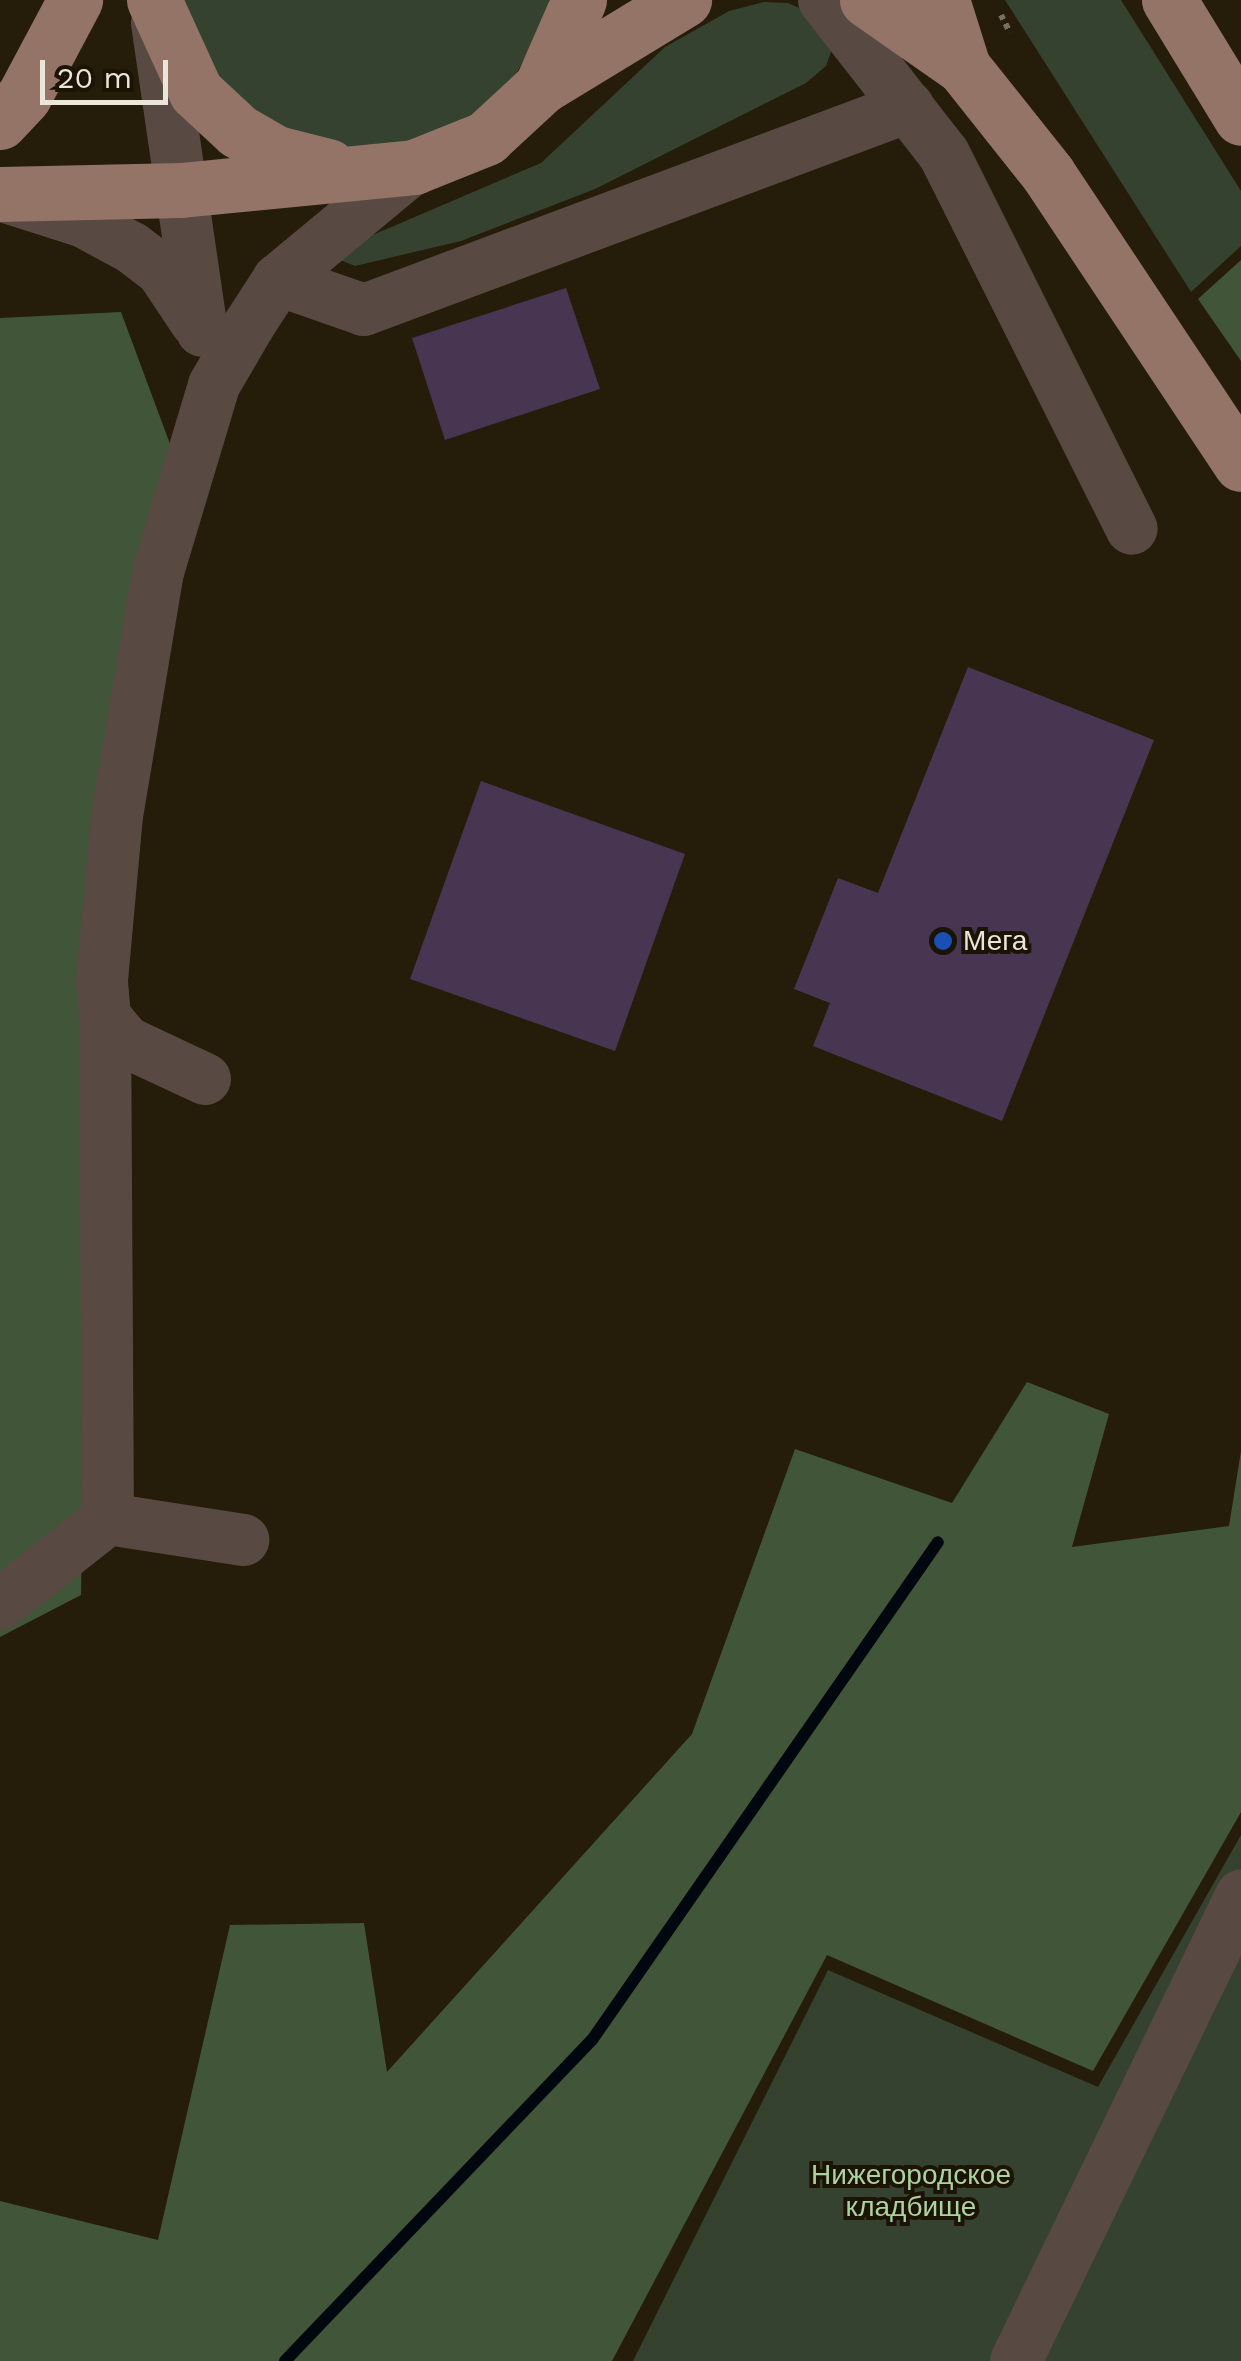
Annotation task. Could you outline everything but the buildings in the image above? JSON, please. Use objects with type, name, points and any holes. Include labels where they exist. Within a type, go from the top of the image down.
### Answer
[{"type":"main road","points":[[0,122],[24,96],[75,0]]},
{"type":"main road","points":[[0,194],[181,190],[414,168],[486,138],[541,87],[684,0]]},
{"type":"main road","points":[[867,0],[964,67],[1048,174],[1241,464]]},
{"type":"main road","points":[[942,0],[964,67]]},
{"type":"main road","points":[[1169,0],[1241,118]]},
{"type":"main road","points":[[155,6],[196,92],[238,131],[276,153],[352,172]]},
{"type":"main road","points":[[541,87],[585,6]]},
{"type":"lane","points":[[824,0],[944,154],[1132,529]]},
{"type":"lane","points":[[155,6],[202,331],[214,385]]},
{"type":"lane","points":[[278,280],[364,310],[908,108]]},
{"type":"lane","points":[[108,1518],[102,980],[117,816],[155,591],[214,385],[278,280],[414,168]]},
{"type":"lane","points":[[0,194],[84,222],[132,248],[162,271],[202,331]]},
{"type":"lane","points":[[105,1017],[126,1042],[205,1079]]},
{"type":"lane","points":[[0,1604],[108,1518],[244,1540]]},
{"type":"lane","points":[[1016,2361],[1241,1896]]},
{"type":"green space","points":[[181,0],[549,0],[547,17],[516,74],[471,117],[413,142],[354,148],[301,138],[240,102],[200,53]]},
{"type":"green space","points":[[1005,0],[1121,0],[1241,191],[1241,246],[1191,292]]},
{"type":"green space","points":[[764,2],[788,3],[815,15],[836,38],[826,66],[806,83],[595,189],[461,241],[355,266],[335,258],[340,249],[541,163],[665,47],[729,11]]},
{"type":"green space","points":[[1241,260],[1241,361],[1198,299]]},
{"type":"green space","points":[[121,312],[170,444],[86,1304],[81,1595],[0,1637],[0,318]]},
{"type":"green space","points":[[1027,1382],[1109,1414],[1072,1547],[1229,1526],[1241,1451],[1241,1812],[1093,2071],[827,1955],[612,2361],[0,2361],[0,2201],[158,2240],[230,1925],[364,1923],[387,2072],[692,1734],[795,1449],[952,1503]]},
{"type":"green space","name":"Нижегородское кладбище","points":[[1241,1835],[1241,2361],[633,2361],[828,1970],[1098,2087]]},
{"type":"waterway","points":[[285,2361],[592,2040],[938,1542]]},
{"type":"place","name":"Мега","points":[[943,941]]}]
